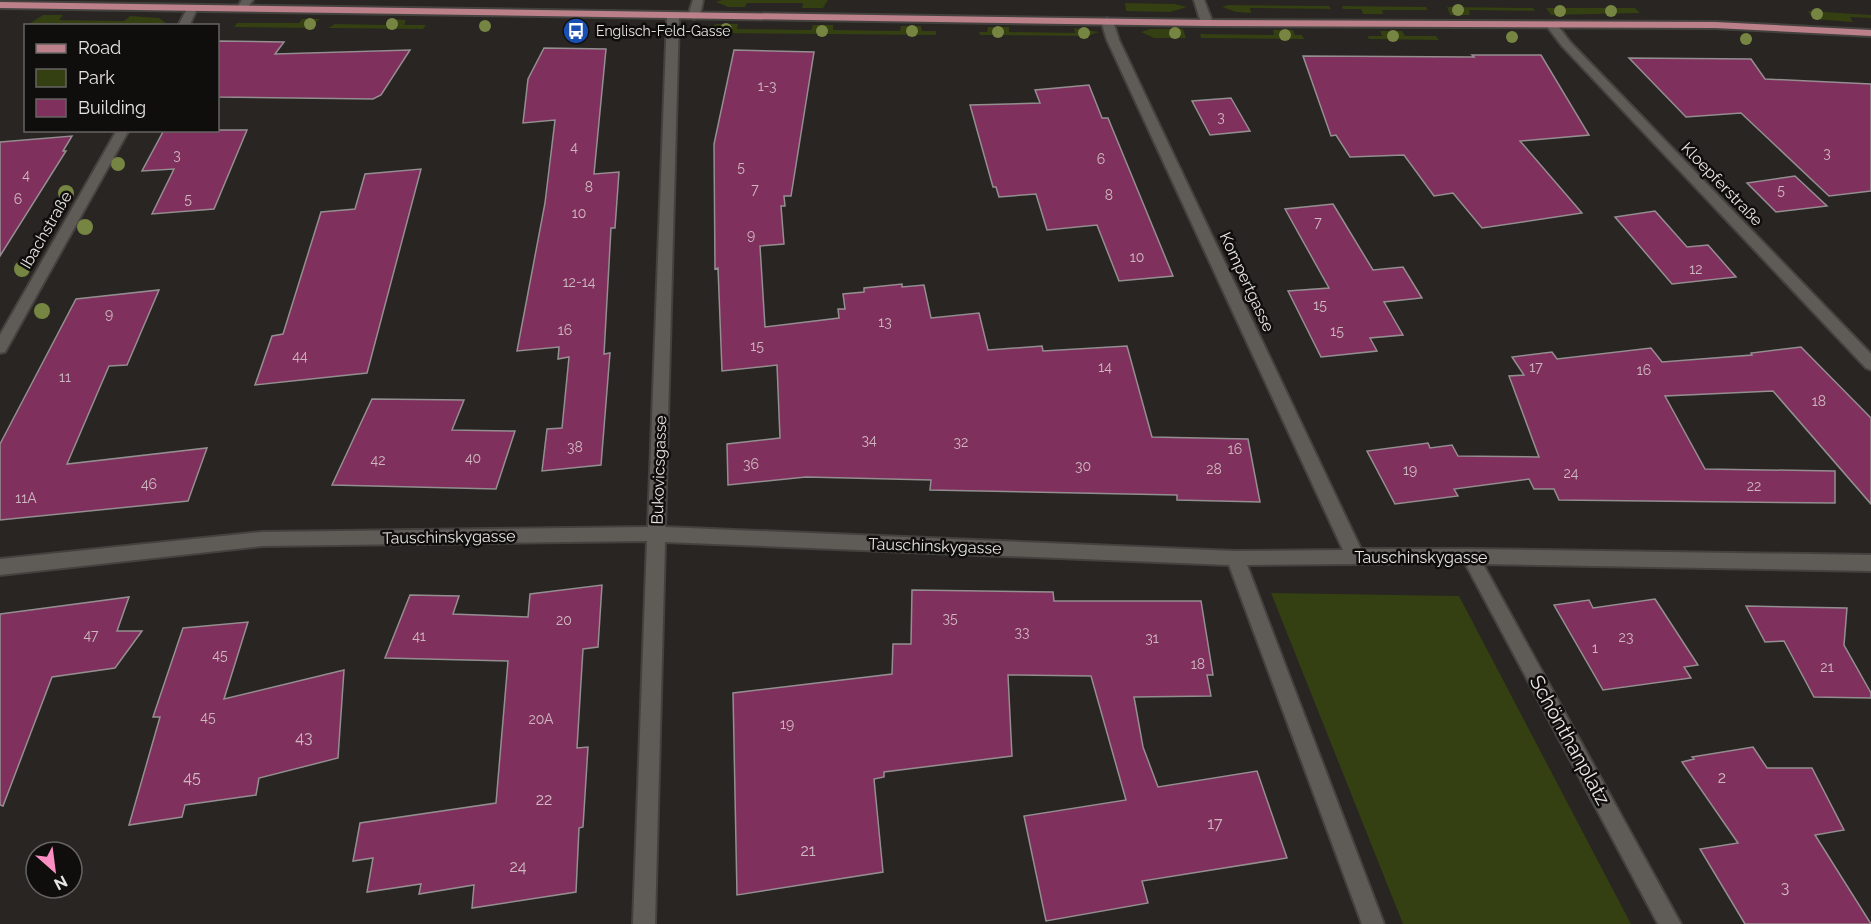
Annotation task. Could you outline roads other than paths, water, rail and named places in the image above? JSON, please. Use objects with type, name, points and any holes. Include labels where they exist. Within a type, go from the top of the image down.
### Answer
[{"type":"main road","points":[[0,5],[192,9],[244,5],[673,16],[1207,23],[1714,25],[1871,33]]},
{"type":"street","points":[[694,16],[698,0]]},
{"type":"street","points":[[1199,0],[1207,23]]},
{"type":"street","points":[[184,24],[192,9]]},
{"type":"street","name":"Bukovicsgasse","points":[[644,924],[673,16]]},
{"type":"street","name":"Kompertgasse","points":[[1107,21],[1113,40],[1356,558]]},
{"type":"street","name":"Kloepferstraße","points":[[1552,25],[1566,44],[1871,364]]},
{"type":"street","name":"Ibachstraße","points":[[0,348],[122,132]]},
{"type":"street","name":"Tauschinskygasse","points":[[0,567],[262,539],[657,534],[1235,558],[1470,556],[1871,562]]},
{"type":"street","name":"Schönthanplatz","points":[[1470,556],[1670,924]]},
{"type":"street","points":[[1235,558],[1373,924]]},
{"type":"place","name":"Englisch-Feld-Gasse","points":[[576,31]]}]
